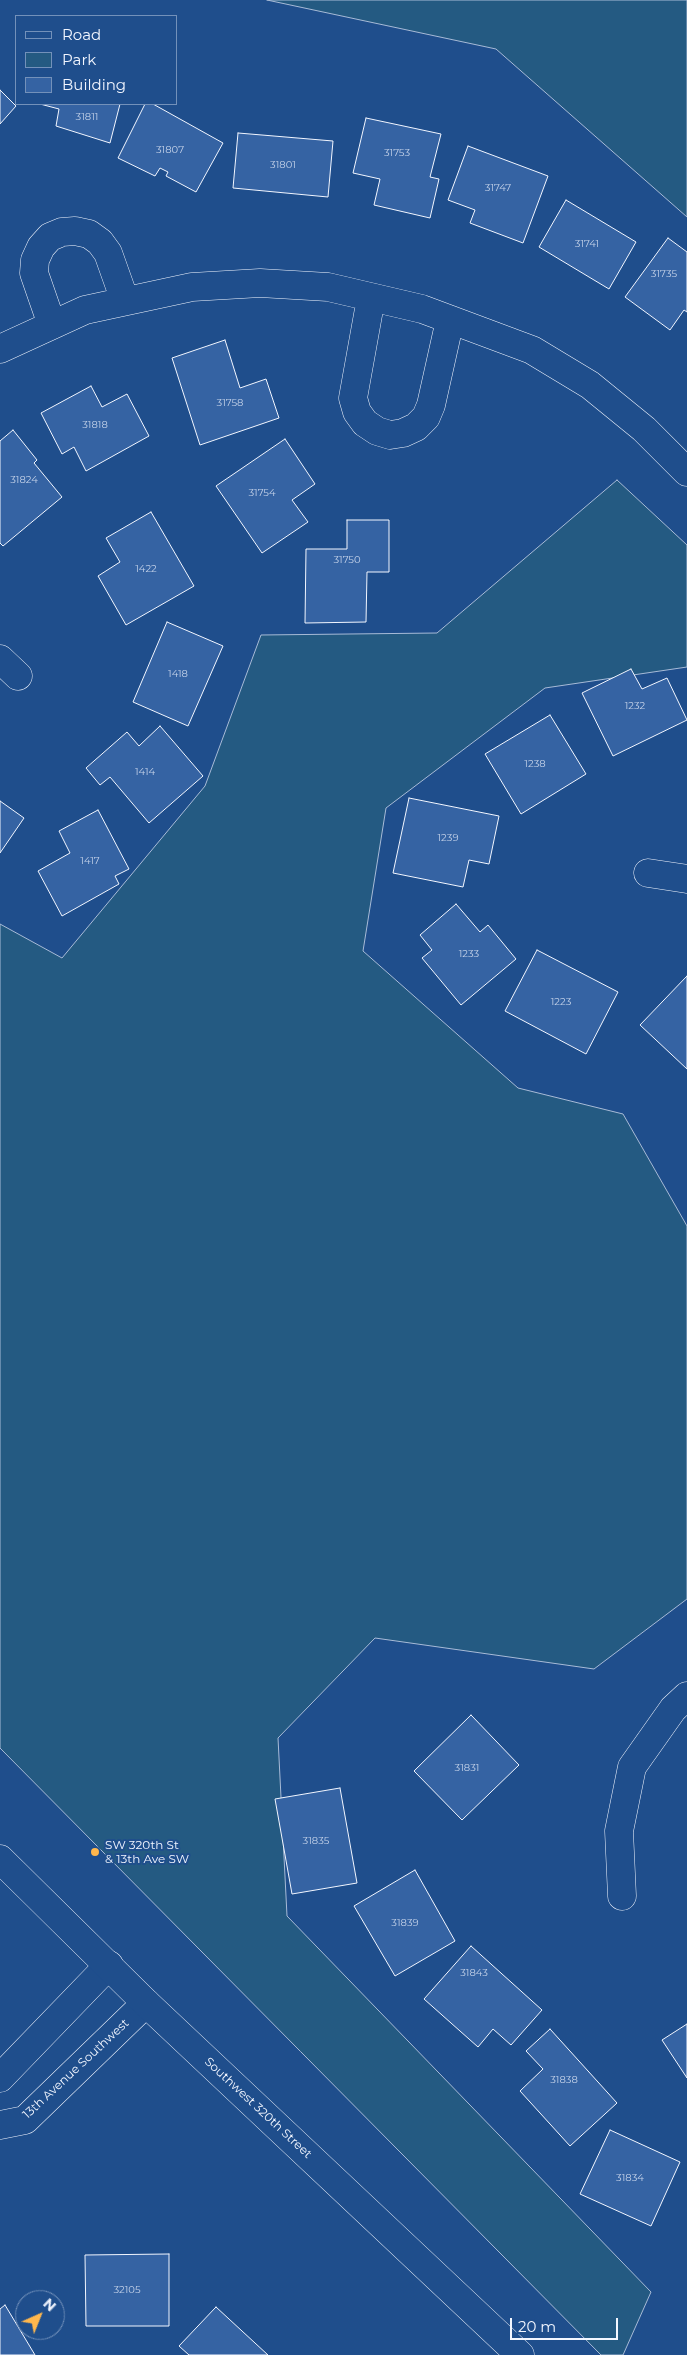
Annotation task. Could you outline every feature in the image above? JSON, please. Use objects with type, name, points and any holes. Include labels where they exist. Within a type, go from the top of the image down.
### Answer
[{"type":"street","points":[[52,325],[34,272],[35,260],[41,247],[50,237],[62,232],[82,232],[100,242],[108,253],[125,301]]},
{"type":"street","points":[[0,349],[86,310],[192,287],[260,282],[328,287],[422,309],[532,350],[590,385],[644,429],[687,472]]},
{"type":"street","points":[[371,298],[353,398],[357,412],[365,423],[376,431],[390,434],[404,433],[416,427],[426,417],[431,405],[450,320]]},
{"type":"street","points":[[648,873],[687,878]]},
{"type":"street","points":[[622,1896],[619,1831],[632,1767],[673,1709],[687,1696]]},
{"type":"street","name":"Southwest 320th Street","points":[[0,1859],[146,2002],[520,2355]]},
{"type":"street","points":[[0,2078],[108,1965]]},
{"type":"street","name":"13th Avenue Southwest","points":[[0,2125],[25,2120],[146,2002]]},
{"type":"green space","points":[[267,0],[687,0],[687,217],[496,49]]},
{"type":"green space","points":[[617,480],[687,545],[687,667],[545,688],[386,808],[363,951],[518,1088],[623,1114],[687,1226],[687,1599],[594,1669],[375,1638],[278,1738],[287,1916],[651,2292],[623,2355],[601,2355],[0,1748],[0,924],[62,958],[205,786],[261,635],[437,633]]},
{"type":"building","points":[[0,90],[16,106],[0,124]]},
{"type":"building","points":[[44,105],[120,105],[110,143],[56,126],[59,109]]},
{"type":"building","points":[[144,105],[155,105],[223,143],[196,192],[166,176],[168,172],[160,168],[155,176],[118,158]]},
{"type":"building","points":[[366,118],[441,134],[430,177],[439,179],[430,218],[374,205],[380,179],[353,173]]},
{"type":"building","points":[[238,133],[333,141],[328,197],[233,188]]},
{"type":"building","points":[[468,146],[548,176],[523,243],[470,223],[475,210],[448,200]]},
{"type":"building","points":[[566,200],[636,242],[609,289],[539,247]]},
{"type":"building","points":[[668,238],[687,252],[687,312],[684,310],[670,330],[625,297]]},
{"type":"building","points":[[225,340],[240,388],[266,379],[279,418],[200,445],[172,358]]},
{"type":"building","points":[[91,386],[102,407],[127,394],[149,436],[86,471],[74,447],[62,454],[41,413]]},
{"type":"building","points":[[13,430],[37,460],[34,463],[62,497],[3,546],[0,543],[0,441]]},
{"type":"building","points":[[285,439],[315,484],[292,500],[308,522],[262,553],[216,486]]},
{"type":"building","points":[[151,512],[194,586],[126,625],[98,576],[120,562],[106,538]]},
{"type":"building","points":[[347,520],[389,520],[389,572],[367,572],[366,622],[305,623],[306,549],[347,549]]},
{"type":"building","points":[[167,622],[223,646],[188,726],[133,702]]},
{"type":"building","points":[[631,669],[642,689],[667,678],[687,720],[613,756],[582,693]]},
{"type":"building","points":[[550,715],[586,774],[521,814],[485,754]]},
{"type":"building","points":[[160,726],[203,776],[149,823],[110,777],[100,785],[86,768],[127,732],[139,746]]},
{"type":"building","points":[[409,798],[499,816],[489,864],[469,860],[463,887],[393,873]]},
{"type":"building","points":[[0,801],[24,818],[0,853]]},
{"type":"building","points":[[98,810],[129,869],[115,876],[119,884],[62,916],[38,871],[70,853],[59,831]]},
{"type":"building","points":[[456,904],[480,932],[488,925],[516,959],[461,1005],[422,958],[432,950],[420,935]]},
{"type":"building","points":[[537,950],[618,992],[586,1054],[505,1011]]},
{"type":"building","points":[[687,976],[687,1069],[640,1025]]},
{"type":"building","points":[[471,1715],[519,1765],[462,1820],[414,1771]]},
{"type":"building","points":[[340,1788],[357,1883],[292,1894],[275,1799]]},
{"type":"building","points":[[415,1870],[455,1941],[395,1976],[354,1906]]},
{"type":"building","points":[[471,1946],[542,2010],[511,2045],[493,2029],[478,2047],[424,1999]]},
{"type":"building","points":[[687,2024],[687,2078],[662,2040]]},
{"type":"building","points":[[550,2029],[617,2103],[570,2146],[520,2091],[543,2069],[526,2051]]},
{"type":"building","points":[[610,2130],[680,2162],[651,2226],[580,2194]]},
{"type":"building","points":[[169,2254],[169,2326],[86,2326],[85,2255]]},
{"type":"building","points":[[5,2305],[15,2322],[15,2340],[26,2340],[35,2355],[0,2355],[0,2309]]},
{"type":"building","points":[[216,2307],[268,2355],[189,2355],[179,2346]]},
{"type":"place","name":"SW 320th St & 13th Ave SW","points":[[95,1852]]}]
